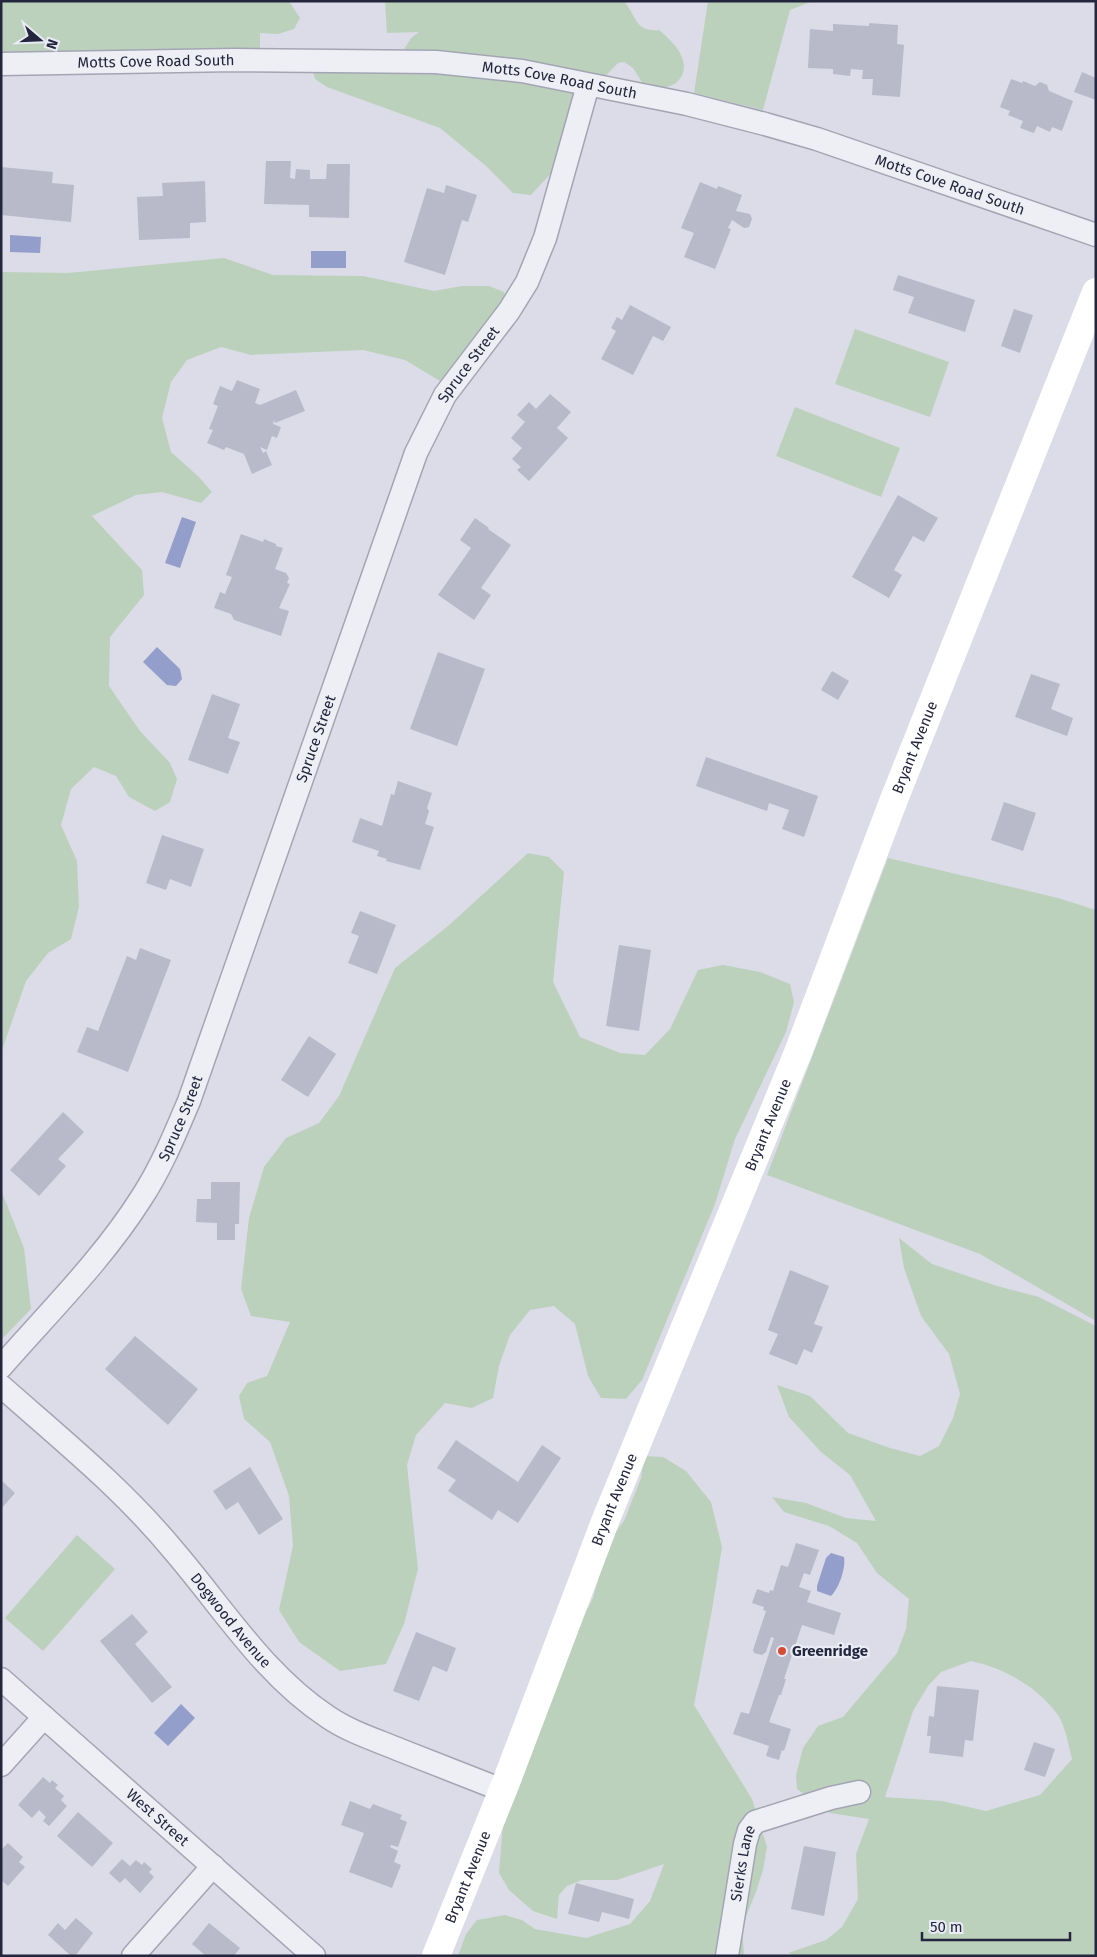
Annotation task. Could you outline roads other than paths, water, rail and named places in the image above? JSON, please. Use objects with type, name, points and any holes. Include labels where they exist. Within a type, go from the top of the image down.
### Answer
[{"type":"main road","name":"Bryant Avenue","points":[[436,1956],[606,1519],[776,1108],[892,802],[1096,292]]},
{"type":"street","name":"Motts Cove Road South","points":[[1,64],[235,60],[436,62],[522,71],[687,104],[818,139],[1096,235]]},
{"type":"street","name":"Spruce Street","points":[[1,1367],[118,1233],[143,1196],[171,1144],[189,1102],[416,453],[445,395],[509,311],[527,282],[545,238],[588,84]]},
{"type":"street","name":"Dogwood Avenue","points":[[1,1386],[104,1476],[144,1517],[174,1550],[258,1656],[292,1691],[329,1718],[361,1734],[502,1790]]},
{"type":"street","name":"West Street","points":[[1,1679],[314,1956]]},
{"type":"street","points":[[1,1766],[44,1717]]},
{"type":"street","name":"Sierks Lane","points":[[726,1956],[745,1844],[749,1830],[754,1822],[831,1798],[859,1792]]},
{"type":"street","points":[[133,1956],[213,1866]]},
{"type":"water","points":[[10,235],[41,237],[40,253],[10,252]]},
{"type":"water","points":[[311,251],[346,251],[346,268],[311,268]]},
{"type":"water","points":[[182,517],[196,522],[180,568],[165,563]]},
{"type":"water","points":[[157,647],[180,669],[182,679],[176,686],[167,685],[143,662]]},
{"type":"water","points":[[831,1553],[844,1557],[844,1562],[839,1583],[831,1596],[817,1591],[817,1586],[826,1558]]},
{"type":"water","points":[[181,1704],[195,1718],[168,1746],[154,1733]]},
{"type":"place","name":"Greenridge","points":[[782,1651]]}]
